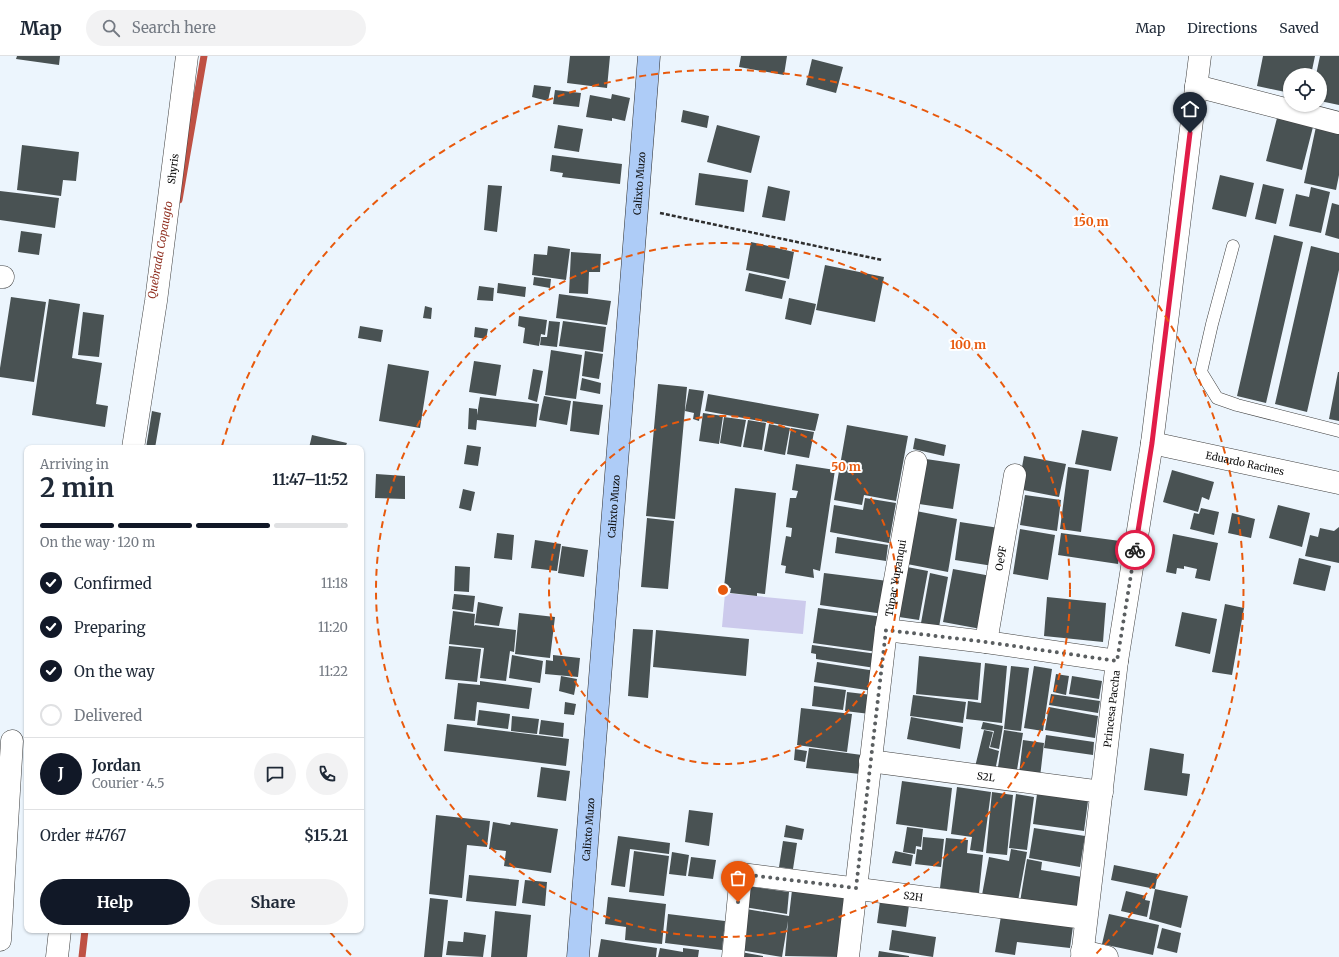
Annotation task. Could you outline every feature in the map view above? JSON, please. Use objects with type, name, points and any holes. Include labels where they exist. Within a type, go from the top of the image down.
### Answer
[{"type":"street","name":"Shyris","points":[[133,445],[156,301],[187,56]]},
{"type":"street","name":"Calixto Muzo","points":[[578,957],[649,56]]},
{"type":"street","name":"Princesa Paccha","points":[[1082,954],[1085,918],[1102,792],[1117,661],[1152,443],[1200,56]]},
{"type":"street","points":[[1196,86],[1339,123]]},
{"type":"street","name":"Eduardo Racines","points":[[1152,443],[1339,483]]},
{"type":"street","name":"Túpac Yupanqui","points":[[848,957],[886,630],[916,462]]},
{"type":"street","name":"Oe9F","points":[[986,642],[1015,475]]},
{"type":"street","points":[[886,630],[986,642],[1117,661]]},
{"type":"street","points":[[0,940],[12,741]]},
{"type":"street","name":"S2L","points":[[870,761],[1102,792]]},
{"type":"street","name":"S2H","points":[[733,957],[741,874],[1085,918]]},
{"type":"street","points":[[56,957],[60,933]]},
{"type":"street","points":[[1082,954],[1107,957]]},
{"type":"lane","points":[[1233,246],[1201,372],[1218,398],[1237,405],[1339,431]]},
{"type":"path","points":[[637,208],[882,260]]},
{"type":"shaded area","points":[[725,593],[806,601],[803,634],[722,627]]},
{"type":"building","points":[[17,56],[60,56],[59,65],[16,59]]},
{"type":"building","points":[[570,56],[610,56],[607,88],[567,83]]},
{"type":"building","points":[[741,56],[787,56],[784,75],[739,67]]},
{"type":"building","points":[[1263,56],[1315,56],[1312,68],[1283,68],[1283,92],[1257,86]]},
{"type":"building","points":[[1320,56],[1339,56],[1339,105],[1327,102],[1327,68],[1317,68]]},
{"type":"building","points":[[812,59],[843,67],[836,93],[806,85]]},
{"type":"building","points":[[534,85],[551,87],[548,101],[532,97]]},
{"type":"building","points":[[555,90],[581,93],[579,107],[553,104]]},
{"type":"building","points":[[612,94],[630,98],[625,121],[612,118],[612,121],[586,117],[590,95],[611,99]]},
{"type":"building","points":[[683,110],[709,116],[707,128],[681,122]]},
{"type":"building","points":[[1278,114],[1314,123],[1302,170],[1266,161]]},
{"type":"building","points":[[1317,122],[1339,127],[1339,175],[1336,190],[1304,183]]},
{"type":"building","points":[[558,125],[583,129],[579,152],[554,148]]},
{"type":"building","points":[[717,125],[760,136],[751,173],[707,162]]},
{"type":"building","points":[[22,145],[79,152],[76,181],[63,180],[61,196],[17,190]]},
{"type":"building","points":[[552,155],[622,164],[620,184],[562,177],[563,173],[550,171]]},
{"type":"building","points":[[699,173],[748,180],[744,212],[695,205]]},
{"type":"building","points":[[1220,175],[1254,183],[1246,217],[1212,209]]},
{"type":"building","points":[[1263,184],[1284,189],[1276,224],[1255,219]]},
{"type":"building","points":[[488,185],[502,186],[497,232],[484,230]]},
{"type":"building","points":[[768,186],[790,191],[785,221],[762,217]]},
{"type":"building","points":[[1311,187],[1330,192],[1321,233],[1289,226],[1296,194],[1309,197]]},
{"type":"building","points":[[0,191],[59,198],[55,228],[0,220]]},
{"type":"building","points":[[1332,203],[1339,205],[1339,239],[1325,235]]},
{"type":"building","points":[[21,231],[42,234],[39,255],[18,252]]},
{"type":"building","points":[[1274,235],[1303,242],[1266,403],[1237,396]]},
{"type":"building","points":[[751,242],[794,252],[789,279],[746,270]]},
{"type":"building","points":[[548,246],[570,249],[566,280],[532,275],[534,254],[547,255]]},
{"type":"building","points":[[1311,246],[1339,253],[1339,270],[1307,412],[1275,404]]},
{"type":"building","points":[[571,252],[601,254],[600,272],[589,272],[588,294],[569,293]]},
{"type":"building","points":[[825,265],[884,277],[875,322],[816,310]]},
{"type":"building","points":[[749,273],[786,281],[782,299],[745,291]]},
{"type":"building","points":[[534,277],[551,279],[550,288],[533,285]]},
{"type":"building","points":[[498,283],[526,287],[525,297],[497,293]]},
{"type":"building","points":[[479,286],[494,288],[493,301],[477,300]]},
{"type":"building","points":[[559,294],[611,301],[607,325],[556,318]]},
{"type":"building","points":[[11,297],[46,302],[34,382],[0,377],[0,368]]},
{"type":"building","points":[[789,298],[816,304],[811,325],[785,319]]},
{"type":"building","points":[[49,299],[80,304],[72,358],[102,363],[96,404],[108,406],[105,427],[32,415]]},
{"type":"building","points":[[425,306],[432,308],[431,319],[423,318]]},
{"type":"building","points":[[83,312],[104,315],[99,357],[78,355]]},
{"type":"building","points":[[519,316],[547,320],[545,335],[541,334],[539,346],[523,343],[525,328],[518,326]]},
{"type":"building","points":[[549,321],[560,322],[557,347],[540,345],[541,337],[547,337]]},
{"type":"building","points":[[563,321],[606,327],[603,352],[559,346]]},
{"type":"building","points":[[360,326],[383,330],[381,342],[358,338]]},
{"type":"building","points":[[475,327],[488,329],[486,339],[474,337]]},
{"type":"building","points":[[551,350],[582,355],[576,399],[545,395]]},
{"type":"building","points":[[585,351],[603,354],[599,379],[582,376]]},
{"type":"building","points":[[474,361],[501,365],[496,396],[469,392]]},
{"type":"building","points":[[388,364],[429,371],[420,428],[379,421]]},
{"type":"building","points":[[533,369],[543,371],[537,402],[528,399]]},
{"type":"building","points":[[1339,372],[1339,421],[1329,419]]},
{"type":"building","points":[[582,378],[601,383],[600,394],[580,390]]},
{"type":"building","points":[[658,384],[687,387],[675,519],[646,516]]},
{"type":"building","points":[[689,389],[704,391],[699,421],[693,419],[694,413],[685,411]]},
{"type":"building","points":[[708,394],[819,414],[815,431],[705,411]]},
{"type":"building","points":[[544,396],[571,401],[567,425],[539,420]]},
{"type":"building","points":[[480,397],[539,404],[536,427],[477,420],[476,430],[468,429],[469,408],[477,409],[477,415]]},
{"type":"building","points":[[573,401],[603,405],[599,435],[570,431]]},
{"type":"building","points":[[152,411],[161,413],[156,445],[146,445]]},
{"type":"building","points":[[703,413],[723,416],[719,444],[699,441]]},
{"type":"building","points":[[724,417],[746,420],[741,447],[720,443]]},
{"type":"building","points":[[748,420],[766,423],[762,450],[743,447]]},
{"type":"building","points":[[769,424],[790,428],[785,455],[764,451]]},
{"type":"building","points":[[847,425],[908,436],[896,501],[864,495],[862,505],[834,500]]},
{"type":"building","points":[[791,428],[814,432],[809,458],[787,454]]},
{"type":"building","points":[[1082,430],[1118,437],[1111,471],[1075,464]]},
{"type":"building","points":[[312,435],[347,443],[346,445],[310,445]]},
{"type":"building","points":[[915,438],[946,445],[944,456],[913,449]]},
{"type":"building","points":[[467,445],[481,447],[478,466],[464,464]]},
{"type":"building","points":[[1024,456],[1066,464],[1059,497],[1018,489]]},
{"type":"building","points":[[926,459],[960,464],[953,509],[919,504]]},
{"type":"building","points":[[796,464],[835,470],[820,571],[813,569],[814,578],[785,573],[786,566],[781,565],[786,536],[791,537],[792,528],[786,527],[790,498],[796,498],[798,491],[792,490]]},
{"type":"building","points":[[1068,467],[1089,470],[1081,532],[1060,529]]},
{"type":"building","points":[[1172,470],[1214,482],[1209,500],[1202,497],[1198,512],[1163,502]]},
{"type":"building","points":[[376,474],[405,476],[405,499],[375,498]]},
{"type":"building","points":[[735,488],[776,493],[765,594],[757,593],[757,596],[730,593],[731,588],[724,587]]},
{"type":"building","points":[[463,489],[475,492],[471,511],[459,508]]},
{"type":"building","points":[[1025,495],[1061,500],[1057,531],[1020,525]]},
{"type":"building","points":[[865,498],[896,503],[889,543],[830,532],[834,505],[863,510]]},
{"type":"building","points":[[1278,505],[1310,513],[1302,547],[1269,538]]},
{"type":"building","points":[[1201,508],[1219,512],[1214,535],[1190,529],[1194,513],[1199,514]]},
{"type":"building","points":[[916,511],[957,519],[948,572],[907,564]]},
{"type":"building","points":[[1232,513],[1255,519],[1251,538],[1228,533]]},
{"type":"building","points":[[647,518],[674,521],[668,589],[641,587]]},
{"type":"building","points":[[960,522],[999,528],[993,566],[955,560]]},
{"type":"building","points":[[1339,527],[1339,563],[1305,556],[1310,535],[1318,537],[1320,528],[1334,531]]},
{"type":"building","points":[[1020,529],[1055,535],[1048,580],[1013,574]]},
{"type":"building","points":[[497,533],[514,535],[512,560],[494,558]]},
{"type":"building","points":[[1061,533],[1120,541],[1118,564],[1058,555]]},
{"type":"building","points":[[1173,534],[1218,543],[1210,581],[1195,578],[1197,569],[1184,566],[1184,569],[1177,568],[1176,574],[1166,572]]},
{"type":"building","points":[[837,537],[888,545],[886,561],[835,553]]},
{"type":"building","points":[[535,540],[561,544],[557,571],[531,568]]},
{"type":"building","points":[[562,546],[588,550],[584,577],[558,573]]},
{"type":"building","points":[[1299,558],[1331,566],[1325,591],[1293,584]]},
{"type":"building","points":[[455,566],[470,567],[469,592],[454,591]]},
{"type":"building","points":[[907,567],[928,571],[919,620],[899,617]]},
{"type":"building","points":[[953,569],[991,576],[981,629],[943,622]]},
{"type":"building","points":[[824,573],[888,581],[884,614],[820,605]]},
{"type":"building","points":[[930,573],[948,577],[939,627],[921,623]]},
{"type":"building","points":[[454,594],[475,596],[473,612],[452,609]]},
{"type":"building","points":[[1047,597],[1106,603],[1103,642],[1044,636]]},
{"type":"building","points":[[478,602],[503,607],[499,626],[475,623]]},
{"type":"building","points":[[1225,604],[1244,608],[1232,675],[1212,672]]},
{"type":"building","points":[[818,608],[883,617],[878,652],[813,643]]},
{"type":"building","points":[[453,611],[475,614],[474,626],[516,630],[514,652],[510,651],[506,681],[480,678],[484,648],[449,644]]},
{"type":"building","points":[[1182,612],[1217,619],[1210,654],[1175,646]]},
{"type":"building","points":[[519,613],[555,617],[550,658],[515,654]]},
{"type":"building","points":[[633,629],[653,630],[648,698],[628,696]]},
{"type":"building","points":[[656,630],[749,639],[746,676],[653,667]]},
{"type":"building","points":[[812,645],[877,654],[875,668],[816,659],[816,654],[811,653]]},
{"type":"building","points":[[449,646],[481,649],[477,682],[445,679]]},
{"type":"building","points":[[512,655],[543,661],[540,683],[509,678]]},
{"type":"building","points":[[553,655],[580,658],[578,677],[545,674],[546,660],[553,661]]},
{"type":"building","points":[[919,656],[981,663],[978,700],[916,694]]},
{"type":"building","points":[[817,662],[876,671],[873,691],[814,682]]},
{"type":"building","points":[[985,663],[1007,666],[1002,723],[966,719],[968,701],[981,703]]},
{"type":"building","points":[[1011,666],[1029,668],[1021,731],[1004,729]]},
{"type":"building","points":[[1034,666],[1052,669],[1043,731],[1024,728]]},
{"type":"building","points":[[1056,674],[1069,676],[1066,695],[1053,692]]},
{"type":"building","points":[[561,676],[577,679],[574,695],[559,691]]},
{"type":"building","points":[[1072,676],[1102,681],[1099,699],[1069,694]]},
{"type":"building","points":[[480,681],[532,688],[529,709],[477,702],[475,721],[454,719],[458,683],[480,685]]},
{"type":"building","points":[[814,686],[846,690],[843,710],[812,706]]},
{"type":"building","points":[[847,692],[872,695],[870,714],[845,711]]},
{"type":"building","points":[[1051,694],[1100,701],[1098,713],[1049,705]]},
{"type":"building","points":[[913,695],[966,702],[963,723],[910,716]]},
{"type":"building","points":[[565,702],[576,704],[574,715],[564,714]]},
{"type":"building","points":[[1049,707],[1098,716],[1095,738],[1045,730]]},
{"type":"building","points":[[801,708],[852,714],[847,752],[797,745]]},
{"type":"building","points":[[479,710],[510,714],[508,729],[477,725]]},
{"type":"building","points":[[512,716],[539,719],[537,734],[511,731]]},
{"type":"building","points":[[911,717],[963,727],[960,749],[907,739]]},
{"type":"building","points":[[541,720],[564,723],[563,737],[539,734]]},
{"type":"building","points":[[983,722],[1003,726],[999,749],[990,747],[994,731],[981,729]]},
{"type":"building","points":[[447,724],[569,739],[566,766],[444,751]]},
{"type":"building","points":[[984,730],[993,732],[989,748],[999,751],[995,771],[975,767]]},
{"type":"building","points":[[1004,730],[1023,733],[1016,776],[997,773]]},
{"type":"building","points":[[1046,735],[1094,742],[1093,755],[1044,748]]},
{"type":"building","points":[[1023,740],[1044,743],[1040,777],[1019,774]]},
{"type":"building","points":[[809,748],[862,755],[860,774],[806,768]]},
{"type":"building","points":[[1150,748],[1184,754],[1182,773],[1190,774],[1187,796],[1144,790]]},
{"type":"building","points":[[795,749],[807,751],[805,762],[794,760]]},
{"type":"building","points":[[541,767],[570,771],[566,801],[537,797]]},
{"type":"building","points":[[902,781],[952,788],[947,831],[896,824]]},
{"type":"building","points":[[957,787],[991,792],[983,852],[970,850],[972,837],[951,834]]},
{"type":"building","points":[[992,792],[1013,795],[1007,855],[986,853]]},
{"type":"building","points":[[1016,794],[1034,797],[1027,850],[1009,848]]},
{"type":"building","points":[[1037,794],[1088,801],[1084,831],[1033,824]]},
{"type":"building","points":[[689,810],[713,813],[709,846],[685,842]]},
{"type":"building","points":[[436,815],[490,821],[487,847],[467,845],[462,898],[429,894]]},
{"type":"building","points":[[493,822],[510,825],[511,822],[558,829],[551,873],[504,866],[506,851],[489,849]]},
{"type":"building","points":[[786,825],[804,829],[802,840],[784,837]]},
{"type":"building","points":[[907,827],[923,829],[921,847],[916,846],[915,854],[903,852]]},
{"type":"building","points":[[1034,828],[1085,836],[1080,867],[1029,858]]},
{"type":"building","points":[[618,836],[670,843],[669,854],[630,849],[625,887],[611,885]]},
{"type":"building","points":[[923,837],[944,839],[941,867],[915,864],[917,849],[922,850]]},
{"type":"building","points":[[946,838],[968,840],[967,853],[983,855],[979,893],[940,888]]},
{"type":"building","points":[[783,841],[797,843],[793,869],[779,867]]},
{"type":"building","points":[[1011,849],[1027,852],[1018,901],[982,895],[989,857],[1009,861]]},
{"type":"building","points":[[634,851],[669,856],[664,896],[629,892]]},
{"type":"building","points":[[895,851],[913,855],[911,866],[892,863]]},
{"type":"building","points":[[672,852],[689,855],[686,876],[669,874]]},
{"type":"building","points":[[691,857],[716,860],[713,879],[688,876]]},
{"type":"building","points":[[1027,859],[1042,862],[1041,870],[1082,877],[1077,912],[1020,902]]},
{"type":"building","points":[[1114,865],[1158,874],[1155,889],[1111,880]]},
{"type":"building","points":[[469,875],[519,880],[516,906],[466,901]]},
{"type":"building","points":[[525,880],[547,882],[545,906],[522,903]]},
{"type":"building","points":[[747,886],[789,892],[787,914],[744,907]]},
{"type":"building","points":[[1155,889],[1188,896],[1181,928],[1149,919]]},
{"type":"building","points":[[792,890],[844,895],[838,957],[785,956],[788,921],[782,957],[740,950],[746,909],[789,916]]},
{"type":"building","points":[[1126,891],[1146,896],[1145,900],[1150,901],[1147,917],[1121,911]]},
{"type":"building","points":[[608,897],[666,904],[662,944],[625,940],[626,927],[605,924]]},
{"type":"building","points":[[430,898],[448,900],[442,957],[424,957]]},
{"type":"building","points":[[880,901],[909,905],[906,927],[877,923]]},
{"type":"building","points":[[495,911],[531,915],[527,957],[491,957]]},
{"type":"building","points":[[668,914],[725,921],[722,950],[665,943]]},
{"type":"building","points":[[1109,914],[1159,925],[1153,955],[1102,944]]},
{"type":"building","points":[[1001,916],[1073,926],[1070,948],[1017,942],[1015,955],[995,952]]},
{"type":"building","points":[[1162,928],[1181,933],[1177,953],[1157,948]]},
{"type":"building","points":[[892,930],[936,937],[933,957],[889,950]]},
{"type":"building","points":[[464,932],[486,935],[483,957],[446,955],[448,941],[463,942]]},
{"type":"building","points":[[601,939],[657,948],[656,957],[598,957]]},
{"type":"building","points":[[660,948],[683,952],[683,948],[699,950],[698,957],[658,957]]},
{"type":"building","points":[[879,951],[909,956],[909,957],[878,957]]},
{"type":"building","points":[[741,952],[763,956],[763,957],[740,957]]},
{"type":"waterway","name":"Quebrada Copaugto","points":[[179,200],[204,56]]},
{"type":"waterway","name":"Quebrada Copaugto","points":[[82,957],[85,933]]},
{"type":"way so far","points":[[738,902],[741,874],[856,888],[886,630],[986,642],[1117,661],[1135,550]]},
{"type":"route","points":[[1135,550],[1152,443],[1190,133]]}]
